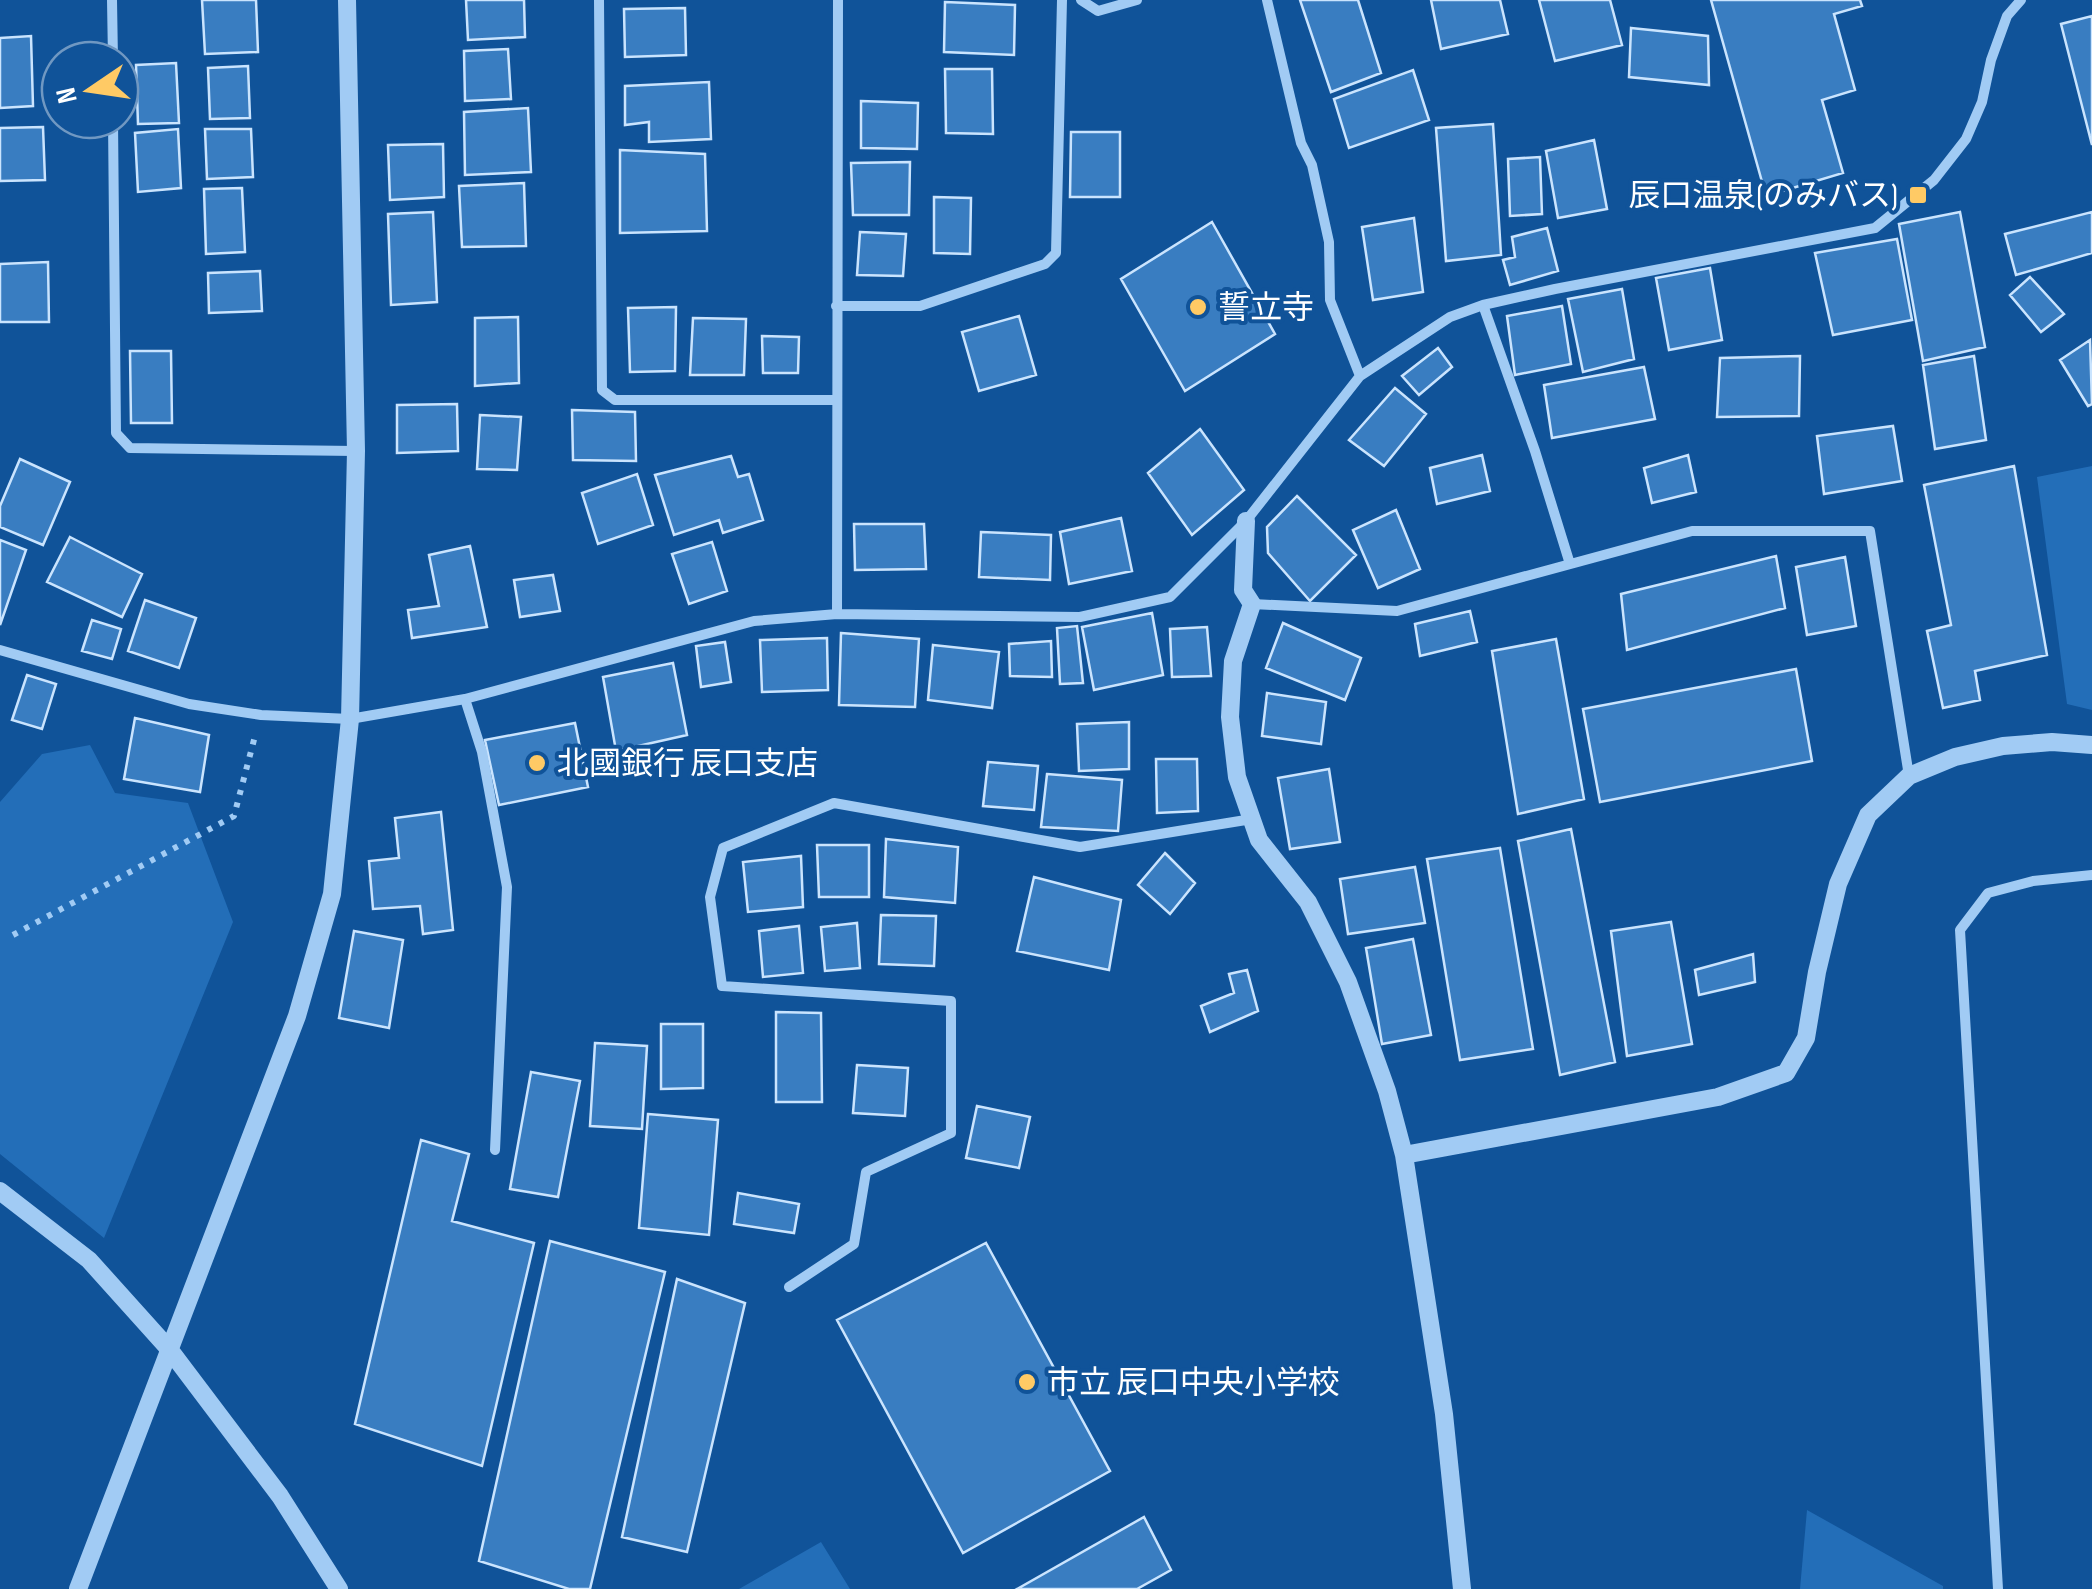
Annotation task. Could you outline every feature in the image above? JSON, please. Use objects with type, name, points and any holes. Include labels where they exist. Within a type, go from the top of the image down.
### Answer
[{"type":"street","points":[[112,0],[113,40]]},
{"type":"street","points":[[78,1589],[298,1016],[332,894],[350,719],[356,451],[347,0]]},
{"type":"street","points":[[599,0],[602,390],[615,400],[837,400]]},
{"type":"street","points":[[836,614],[838,0]]},
{"type":"street","points":[[836,306],[920,306],[1044,264],[1056,252],[1062,0]]},
{"type":"street","points":[[1080,0],[1098,11],[1137,0]]},
{"type":"street","points":[[1268,0],[1300,143],[1312,165],[1329,242],[1330,300],[1360,376]]},
{"type":"street","points":[[0,650],[189,704],[261,715],[350,719],[465,699],[754,621],[836,614],[1080,616],[1170,597],[1246,522],[1360,376],[1450,316],[1555,289],[1875,228],[1934,180],[1966,138],[1982,102],[1991,60],[2007,16],[2021,0]]},
{"type":"street","points":[[114,140],[116,432],[130,448],[356,451]]},
{"type":"street","points":[[1483,306],[1570,564]]},
{"type":"street","points":[[1246,522],[1243,590],[1252,604]]},
{"type":"street","points":[[1252,604],[1397,611],[1692,531],[1870,531],[1909,776]]},
{"type":"street","points":[[1252,604],[1233,661],[1230,718],[1238,777],[1259,840],[1308,902],[1348,982],[1388,1091],[1404,1156],[1444,1414],[1462,1589]]},
{"type":"street","points":[[465,699],[482,752],[507,887],[496,1150]]},
{"type":"street","points":[[1404,1156],[1718,1097],[1786,1073],[1806,1038],[1838,884],[1868,816],[1909,776],[1955,757],[2003,746],[2052,742],[2092,745]]},
{"type":"street","points":[[788,1287],[854,1244],[866,1172],[951,1132],[951,1000],[722,986],[710,897],[722,848],[834,804],[1080,847],[1252,820]]},
{"type":"street","points":[[1998,1589],[1960,930],[1988,893],[2033,881],[2092,874]]},
{"type":"street","points":[[0,1191],[89,1260],[168,1349],[280,1496],[339,1589]]},
{"type":"path","points":[[13,935],[234,816],[261,715]]},
{"type":"shaded area","points":[[2092,466],[2092,710],[2067,704],[2037,477]]},
{"type":"shaded area","points":[[90,745],[115,793],[188,803],[233,922],[104,1238],[0,1154],[0,802],[42,754]]},
{"type":"shaded area","points":[[1807,1510],[1943,1586],[1943,1589],[1800,1589]]},
{"type":"shaded area","points":[[821,1542],[850,1589],[739,1589]]},
{"type":"building","points":[[202,0],[256,0],[258,52],[205,54]]},
{"type":"building","points":[[466,0],[524,0],[525,37],[468,40]]},
{"type":"building","points":[[1300,0],[1358,0],[1381,73],[1331,92]]},
{"type":"building","points":[[1431,0],[1500,0],[1508,34],[1441,49]]},
{"type":"building","points":[[1539,0],[1610,0],[1622,45],[1555,61]]},
{"type":"building","points":[[1711,0],[1860,0],[1862,6],[1834,14],[1855,90],[1822,100],[1843,173],[1766,196]]},
{"type":"building","points":[[945,2],[1015,5],[1014,55],[944,52]]},
{"type":"building","points":[[685,8],[686,55],[625,57],[624,9]]},
{"type":"building","points":[[2092,16],[2092,145],[2061,24]]},
{"type":"building","points":[[1631,28],[1708,36],[1709,85],[1629,77]]},
{"type":"building","points":[[31,36],[33,106],[0,108],[0,38]]},
{"type":"building","points":[[508,49],[511,99],[465,101],[464,51]]},
{"type":"building","points":[[176,63],[179,123],[140,124],[140,65]]},
{"type":"building","points":[[248,66],[250,118],[210,119],[208,68]]},
{"type":"building","points":[[945,69],[992,69],[993,134],[946,133]]},
{"type":"building","points":[[1413,70],[1429,120],[1349,148],[1334,99]]},
{"type":"building","points":[[709,82],[711,139],[649,142],[649,122],[625,125],[625,86]]},
{"type":"building","points":[[861,101],[918,103],[917,149],[861,148]]},
{"type":"building","points":[[528,108],[531,172],[465,175],[464,112]]},
{"type":"building","points":[[1493,124],[1501,255],[1446,261],[1436,128]]},
{"type":"building","points":[[40,127],[45,180],[0,181],[0,128]]},
{"type":"building","points":[[178,129],[181,188],[138,192],[135,140],[140,140],[140,133]]},
{"type":"building","points":[[205,129],[251,129],[253,177],[207,179]]},
{"type":"building","points":[[1071,132],[1120,132],[1120,197],[1070,197]]},
{"type":"building","points":[[1594,140],[1607,209],[1558,218],[1546,151]]},
{"type":"building","points":[[443,144],[444,197],[390,200],[388,145]]},
{"type":"building","points":[[620,150],[705,154],[707,231],[620,233]]},
{"type":"building","points":[[1540,157],[1542,214],[1510,216],[1508,159]]},
{"type":"building","points":[[910,162],[909,215],[853,215],[851,163]]},
{"type":"building","points":[[524,183],[526,246],[462,247],[459,186]]},
{"type":"building","points":[[242,188],[245,252],[206,254],[204,189]]},
{"type":"building","points":[[934,197],[971,198],[970,254],[934,253]]},
{"type":"building","points":[[433,212],[437,302],[391,305],[388,214]]},
{"type":"building","points":[[1960,212],[1985,347],[1923,361],[1899,224]]},
{"type":"building","points":[[2092,212],[2092,253],[2016,275],[2005,234]]},
{"type":"building","points":[[1414,218],[1423,292],[1373,300],[1362,227]]},
{"type":"building","name":"誓立寺","points":[[1212,222],[1275,334],[1185,391],[1121,279]]},
{"type":"building","points":[[1547,228],[1558,271],[1510,285],[1503,260],[1515,257],[1512,237]]},
{"type":"building","points":[[860,232],[906,234],[903,276],[857,275]]},
{"type":"building","points":[[1897,239],[1912,320],[1833,335],[1815,253]]},
{"type":"building","points":[[48,262],[49,322],[0,322],[0,264]]},
{"type":"building","points":[[1710,268],[1722,340],[1669,350],[1656,278]]},
{"type":"building","points":[[260,271],[262,311],[209,313],[208,273]]},
{"type":"building","points":[[2030,277],[2064,314],[2041,332],[2010,295]]},
{"type":"building","points":[[1622,289],[1634,359],[1583,372],[1568,299]]},
{"type":"building","points":[[1562,306],[1571,364],[1515,375],[1507,316]]},
{"type":"building","points":[[676,307],[675,371],[630,372],[628,308]]},
{"type":"building","points":[[1019,316],[1036,375],[979,391],[962,332]]},
{"type":"building","points":[[518,317],[519,383],[475,386],[475,318]]},
{"type":"building","points":[[693,318],[746,319],[744,375],[690,375]]},
{"type":"building","points":[[762,336],[799,337],[798,373],[763,373]]},
{"type":"building","points":[[2090,340],[2092,404],[2088,406],[2060,360]]},
{"type":"building","points":[[1438,348],[1452,367],[1419,395],[1402,376]]},
{"type":"building","points":[[130,351],[171,351],[172,423],[131,423]]},
{"type":"building","points":[[1800,356],[1799,416],[1717,417],[1720,358]]},
{"type":"building","points":[[1974,356],[1986,440],[1935,449],[1923,365]]},
{"type":"building","points":[[1644,367],[1655,419],[1552,438],[1544,385]]},
{"type":"building","points":[[1395,388],[1426,414],[1384,466],[1349,440]]},
{"type":"building","points":[[457,404],[458,451],[397,453],[397,405]]},
{"type":"building","points":[[572,410],[635,412],[636,461],[573,460]]},
{"type":"building","points":[[480,415],[521,417],[517,470],[477,469]]},
{"type":"building","points":[[1893,426],[1902,481],[1824,494],[1817,436]]},
{"type":"building","points":[[1200,429],[1244,490],[1192,535],[1148,473]]},
{"type":"building","points":[[1482,455],[1490,491],[1437,504],[1430,468]]},
{"type":"building","points":[[1688,455],[1696,492],[1652,503],[1644,468]]},
{"type":"building","points":[[731,456],[738,477],[749,474],[763,520],[723,533],[719,520],[674,535],[655,475]]},
{"type":"building","points":[[20,459],[70,482],[43,545],[0,527],[0,506]]},
{"type":"building","points":[[2014,466],[2047,655],[1975,671],[1980,700],[1943,708],[1927,631],[1951,625],[1924,485]]},
{"type":"building","points":[[637,474],[653,525],[598,544],[582,493]]},
{"type":"building","points":[[1297,496],[1356,555],[1310,601],[1268,553],[1267,527]]},
{"type":"building","points":[[1396,510],[1420,569],[1378,588],[1353,530]]},
{"type":"building","points":[[1121,518],[1132,571],[1069,584],[1060,532]]},
{"type":"building","points":[[854,524],[924,524],[926,569],[855,570]]},
{"type":"building","points":[[981,532],[1051,535],[1050,580],[979,577]]},
{"type":"building","points":[[70,537],[142,574],[122,617],[47,582]]},
{"type":"building","points":[[0,540],[26,550],[0,625]]},
{"type":"building","points":[[712,542],[727,591],[689,604],[672,554]]},
{"type":"building","points":[[470,546],[487,627],[412,638],[408,610],[439,606],[429,555]]},
{"type":"building","points":[[1776,556],[1785,608],[1627,650],[1621,594]]},
{"type":"building","points":[[1845,557],[1856,626],[1807,635],[1796,567]]},
{"type":"building","points":[[553,575],[560,611],[520,617],[514,580]]},
{"type":"building","points":[[145,600],[196,618],[179,668],[128,651]]},
{"type":"building","points":[[1470,611],[1477,642],[1420,656],[1415,624]]},
{"type":"building","points":[[1152,613],[1163,675],[1094,690],[1082,627]]},
{"type":"building","points":[[92,620],[121,629],[112,659],[82,651]]},
{"type":"building","points":[[1283,623],[1361,658],[1345,700],[1266,668]]},
{"type":"building","points":[[1077,626],[1083,683],[1060,684],[1057,628]]},
{"type":"building","points":[[1207,627],[1211,676],[1172,677],[1170,629]]},
{"type":"building","points":[[841,633],[919,639],[915,707],[839,705]]},
{"type":"building","points":[[827,638],[828,690],[762,692],[760,640]]},
{"type":"building","points":[[1556,639],[1584,799],[1518,814],[1492,651]]},
{"type":"building","points":[[1051,641],[1052,677],[1010,676],[1009,644]]},
{"type":"building","points":[[725,642],[731,682],[701,687],[696,646]]},
{"type":"building","points":[[933,645],[999,652],[992,708],[928,700]]},
{"type":"building","points":[[673,663],[687,735],[616,751],[603,677]]},
{"type":"building","points":[[1796,669],[1812,761],[1600,802],[1583,709]]},
{"type":"building","points":[[27,675],[56,684],[42,729],[12,720]]},
{"type":"building","points":[[1267,693],[1326,702],[1321,744],[1262,736]]},
{"type":"building","points":[[135,718],[209,735],[200,792],[124,779]]},
{"type":"building","points":[[1129,722],[1129,769],[1079,771],[1077,724]]},
{"type":"building","name":"北國銀行 辰口支店","points":[[575,723],[588,787],[499,805],[485,740]]},
{"type":"building","points":[[1156,759],[1197,759],[1198,811],[1157,813]]},
{"type":"building","points":[[988,762],[1038,766],[1034,810],[983,806]]},
{"type":"building","points":[[1329,769],[1340,842],[1290,849],[1278,778]]},
{"type":"building","points":[[1047,774],[1122,780],[1118,831],[1041,827]]},
{"type":"building","points":[[441,812],[453,930],[423,934],[420,906],[373,909],[369,861],[399,858],[395,818]]},
{"type":"building","points":[[1571,829],[1615,1062],[1560,1075],[1518,841]]},
{"type":"building","points":[[886,839],[958,847],[955,903],[884,897]]},
{"type":"building","points":[[817,845],[869,845],[869,897],[819,897]]},
{"type":"building","points":[[1500,848],[1533,1049],[1460,1060],[1427,859]]},
{"type":"building","points":[[1165,853],[1195,883],[1170,914],[1138,885]]},
{"type":"building","points":[[801,856],[803,907],[748,912],[743,862]]},
{"type":"building","points":[[1415,867],[1425,923],[1348,934],[1340,879]]},
{"type":"building","points":[[1034,877],[1121,900],[1109,970],[1017,951]]},
{"type":"building","points":[[881,915],[936,916],[934,966],[879,964]]},
{"type":"building","points":[[1671,922],[1692,1044],[1627,1056],[1611,931]]},
{"type":"building","points":[[857,923],[860,968],[825,971],[821,927]]},
{"type":"building","points":[[799,926],[803,973],[763,977],[759,931]]},
{"type":"building","points":[[354,931],[403,940],[389,1028],[339,1018]]},
{"type":"building","points":[[1413,939],[1431,1035],[1382,1044],[1366,948]]},
{"type":"building","points":[[1753,954],[1755,982],[1699,995],[1695,970]]},
{"type":"building","points":[[1247,970],[1258,1011],[1210,1032],[1201,1006],[1234,993],[1229,974]]},
{"type":"building","points":[[776,1012],[821,1013],[822,1102],[776,1102]]},
{"type":"building","points":[[661,1024],[703,1024],[703,1088],[661,1089]]},
{"type":"building","points":[[595,1043],[647,1046],[642,1129],[590,1126]]},
{"type":"building","points":[[857,1065],[908,1068],[905,1116],[853,1113]]},
{"type":"building","points":[[531,1072],[580,1081],[558,1197],[510,1189]]},
{"type":"building","points":[[977,1106],[1030,1117],[1019,1168],[966,1158]]},
{"type":"building","points":[[648,1114],[718,1120],[709,1235],[639,1228]]},
{"type":"building","points":[[421,1140],[469,1154],[452,1221],[534,1243],[482,1466],[355,1424]]},
{"type":"building","points":[[738,1193],[799,1204],[794,1233],[734,1224]]},
{"type":"building","points":[[550,1241],[665,1272],[590,1589],[569,1589],[479,1561]]},
{"type":"building","points":[[986,1243],[1110,1471],[963,1553],[837,1320]]},
{"type":"building","points":[[677,1279],[745,1303],[687,1552],[622,1537]]},
{"type":"building","points":[[1144,1517],[1171,1570],[1137,1589],[1017,1589]]},
{"type":"place","name":"辰口温泉(のみバス)","points":[[1918,195]]},
{"type":"place","name":"誓立寺","points":[[1198,307]]},
{"type":"place","name":"北國銀行 辰口支店","points":[[537,763]]},
{"type":"place","name":"市立 辰口中央小学校","points":[[1027,1382]]}]
